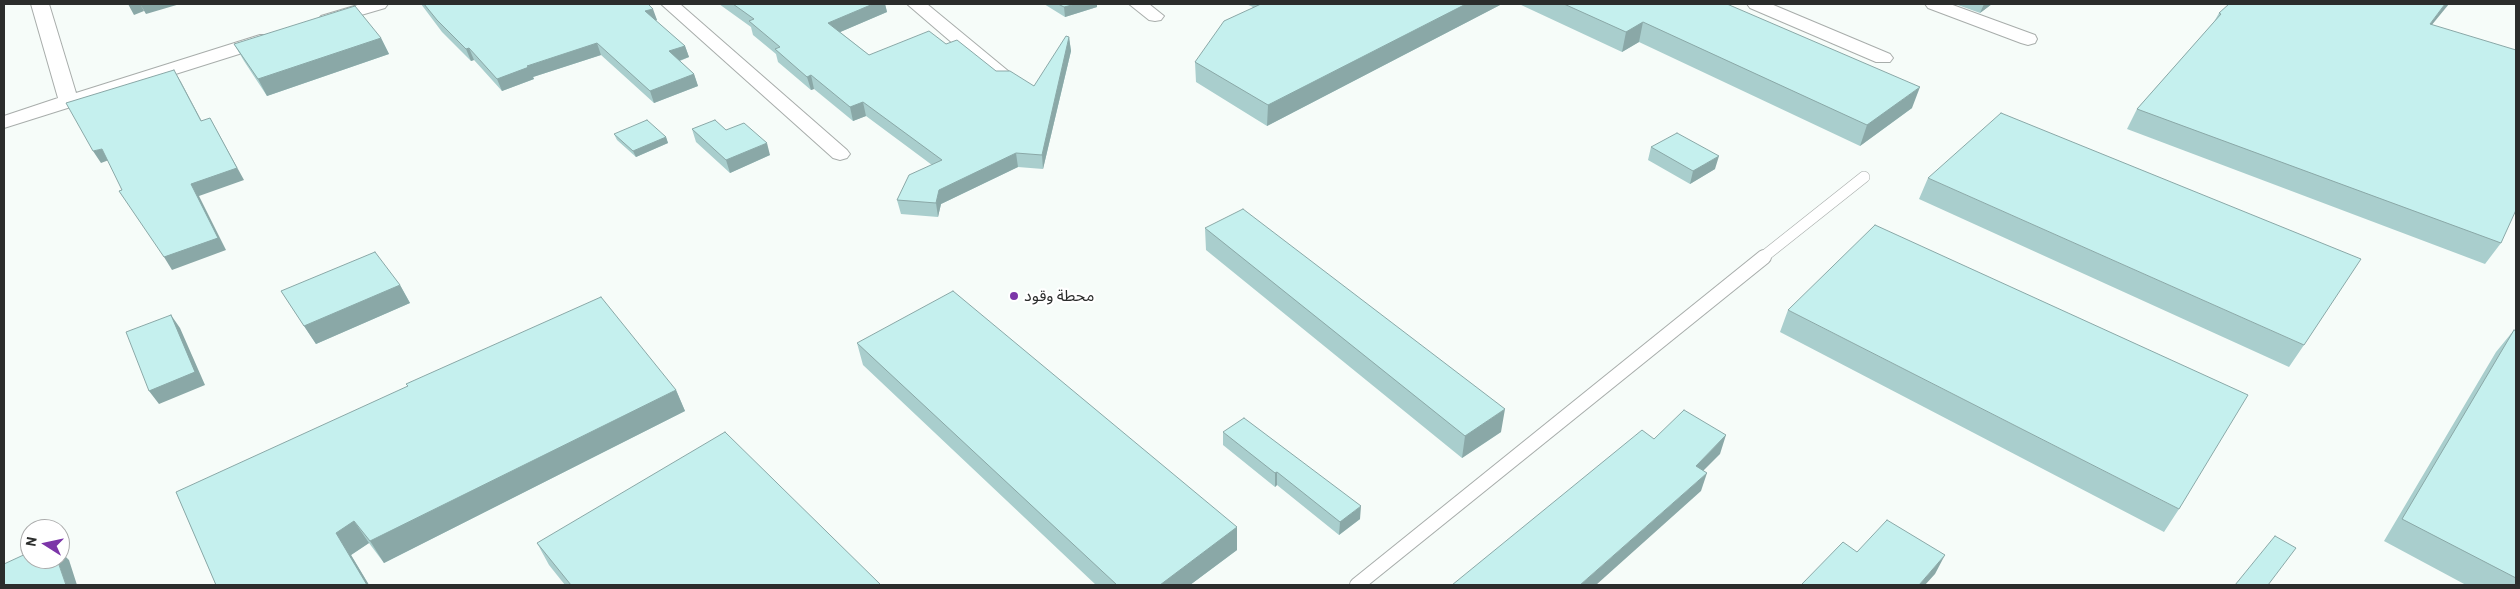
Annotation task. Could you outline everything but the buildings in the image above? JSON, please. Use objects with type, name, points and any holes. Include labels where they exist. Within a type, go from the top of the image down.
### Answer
[{"type":"street","points":[[40,4],[69,102]]},
{"type":"street","points":[[313,24],[379,4]]},
{"type":"street","points":[[670,4],[840,154]]},
{"type":"street","points":[[916,4],[1006,79]]},
{"type":"street","points":[[1138,4],[1155,16]]},
{"type":"street","points":[[1756,4],[1884,58]]},
{"type":"street","points":[[1934,4],[2028,39]]},
{"type":"street","points":[[4,122],[285,33]]},
{"type":"lane","points":[[1357,585],[1533,441],[1864,178]]},
{"type":"place","name":"محطة وقود","points":[[1014,296]]}]
